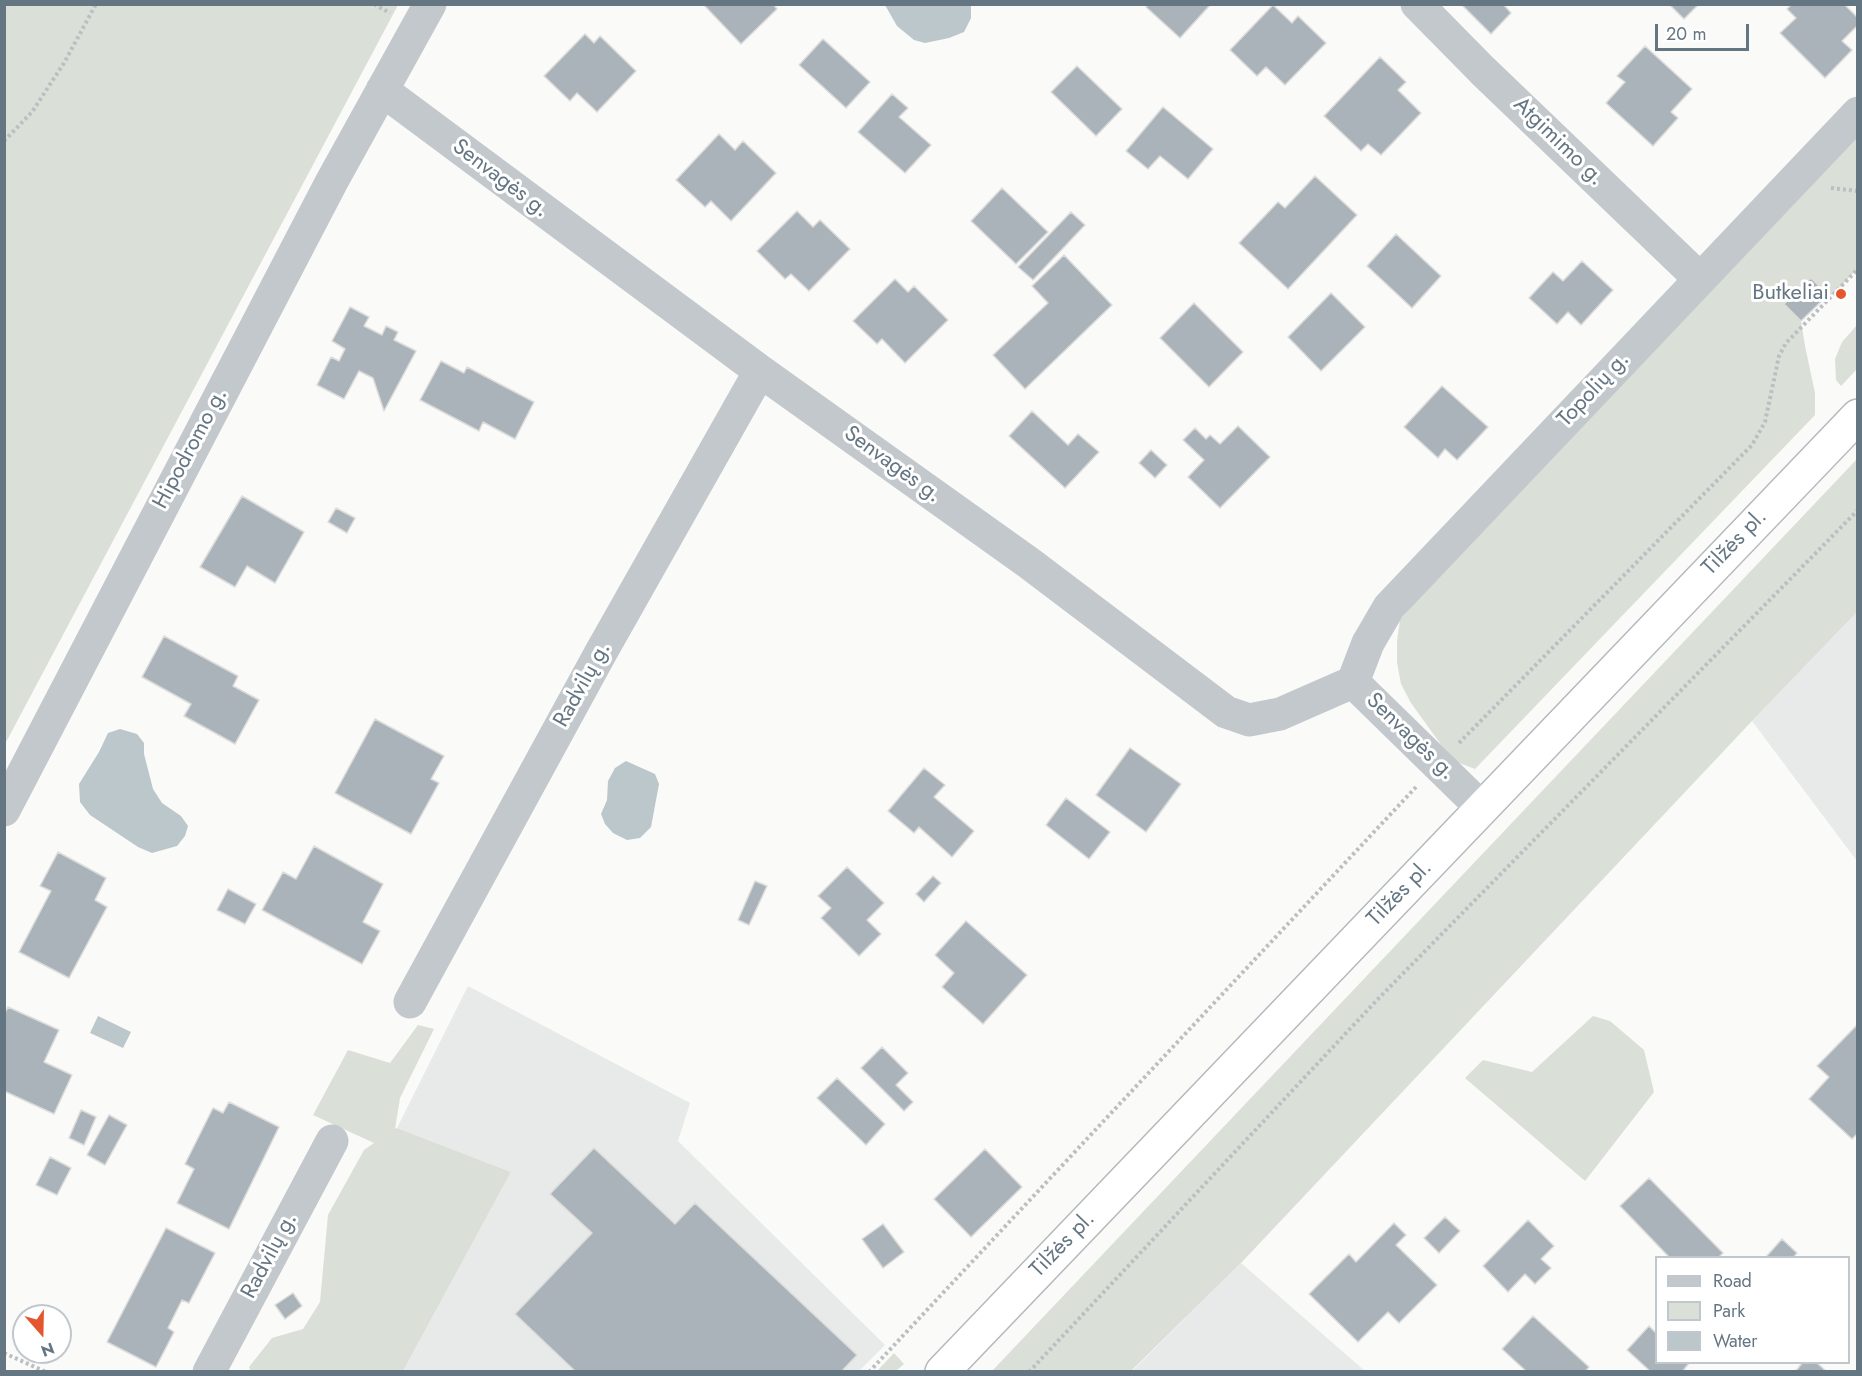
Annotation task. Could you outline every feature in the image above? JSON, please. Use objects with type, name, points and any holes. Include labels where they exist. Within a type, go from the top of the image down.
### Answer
[{"type":"highway","name":"Tilžės pl.","points":[[942,1371],[1857,416]]},
{"type":"street","points":[[382,90],[430,4]]},
{"type":"street","name":"Atgimimo g.","points":[[1417,4],[1491,79],[1700,279]]},
{"type":"street","name":"Senvagės g.","points":[[382,90],[760,371],[1029,563],[1226,712],[1249,720],[1280,714],[1353,682],[1482,808]]},
{"type":"street","name":"Hipodromo g.","points":[[4,810],[332,181],[382,90]]},
{"type":"street","name":"Topolių g.","points":[[1353,682],[1368,643],[1389,607],[1857,113]]},
{"type":"street","name":"Radvilų g.","points":[[410,1002],[594,665],[760,371]]},
{"type":"street","name":"Radvilų g.","points":[[209,1371],[332,1141]]},
{"type":"path","points":[[4,141],[32,112],[64,63],[96,4]]},
{"type":"path","points":[[869,1371],[1438,764],[1752,445],[1766,422],[1779,356],[1786,343],[1857,269]]},
{"type":"path","points":[[1029,1371],[1377,1000],[1857,510]]},
{"type":"path","points":[[4,1353],[46,1371]]},
{"type":"shaded area","points":[[1857,612],[1857,861],[1752,721]]},
{"type":"shaded area","points":[[468,986],[690,1103],[678,1141],[885,1345],[859,1371],[403,1371],[511,1172],[397,1128]]},
{"type":"shaded area","points":[[1241,1263],[1365,1371],[1131,1372]]},
{"type":"green space","points":[[4,5],[398,5],[5,744],[4,744]]},
{"type":"green space","points":[[1857,132],[1857,269],[1834,294],[1828,295],[1811,278],[1784,304],[1801,321],[1815,393],[1815,415],[1475,769],[1457,762],[1442,746],[1411,703],[1401,684],[1397,662],[1400,620]]},
{"type":"green space","points":[[1857,325],[1857,369],[1841,386],[1836,380],[1835,359],[1842,342]]},
{"type":"green space","points":[[1857,459],[1857,612],[1241,1263],[1131,1371],[992,1371]]},
{"type":"green space","points":[[1593,1016],[1610,1021],[1644,1050],[1654,1092],[1585,1181],[1465,1078],[1483,1060],[1532,1072]]},
{"type":"green space","points":[[418,1025],[434,1029],[400,1098],[395,1129],[511,1172],[403,1371],[251,1372],[249,1367],[272,1338],[303,1329],[320,1302],[328,1215],[364,1150],[374,1143],[313,1115],[348,1050],[390,1063]]},
{"type":"green space","points":[[894,1353],[904,1364],[896,1371],[877,1371]]},
{"type":"water","points":[[885,5],[971,5],[971,18],[964,32],[925,43],[914,40],[897,26]]},
{"type":"water","points":[[120,729],[137,734],[144,743],[144,754],[153,789],[162,803],[181,816],[188,826],[185,836],[177,846],[152,853],[138,847],[90,815],[80,802],[79,784],[108,733]]},
{"type":"water","points":[[626,761],[655,774],[659,784],[651,827],[640,838],[627,840],[613,833],[605,824],[601,814],[607,800],[608,781],[615,768]]},
{"type":"water","points":[[98,1016],[131,1032],[123,1048],[90,1033]]},
{"type":"building","points":[[703,4],[773,4],[777,9],[741,44]]},
{"type":"building","points":[[1148,4],[1211,4],[1180,38],[1146,7]]},
{"type":"building","points":[[1461,4],[1503,4],[1511,13],[1491,34]]},
{"type":"building","points":[[1669,4],[1699,4],[1684,19]]},
{"type":"building","points":[[1792,4],[1844,4],[1858,18],[1858,25],[1842,41],[1852,50],[1825,78],[1780,33],[1796,18],[1787,9]]},
{"type":"building","points":[[1273,5],[1292,23],[1298,16],[1326,43],[1285,85],[1266,67],[1257,76],[1230,50]]},
{"type":"building","points":[[585,34],[594,43],[600,36],[636,71],[597,112],[577,93],[570,101],[544,76]]},
{"type":"building","points":[[823,39],[870,82],[846,108],[799,65]]},
{"type":"building","points":[[1645,46],[1692,89],[1671,112],[1678,118],[1653,146],[1606,103],[1625,82],[1617,76]]},
{"type":"building","points":[[1380,57],[1406,82],[1398,90],[1421,113],[1381,155],[1368,144],[1361,151],[1324,116]]},
{"type":"building","points":[[1077,66],[1122,109],[1096,136],[1051,92]]},
{"type":"building","points":[[892,94],[908,108],[899,117],[931,145],[905,173],[858,132]]},
{"type":"building","points":[[1163,107],[1213,149],[1188,179],[1160,156],[1148,169],[1126,151]]},
{"type":"building","points":[[719,134],[735,150],[743,141],[776,173],[731,221],[711,201],[705,207],[676,180]]},
{"type":"building","points":[[1315,176],[1357,215],[1288,289],[1239,243],[1278,202],[1285,208]]},
{"type":"building","points":[[1002,188],[1048,232],[1016,264],[971,221]]},
{"type":"building","points":[[797,211],[813,227],[820,220],[850,249],[809,291],[791,274],[785,279],[757,251]]},
{"type":"building","points":[[1071,212],[1085,225],[1033,280],[1018,267]]},
{"type":"building","points":[[1396,234],[1441,276],[1412,308],[1367,266]]},
{"type":"building","points":[[1064,255],[1112,305],[1025,389],[993,355],[1048,303],[1032,286]]},
{"type":"building","points":[[1582,261],[1613,290],[1581,325],[1568,312],[1557,324],[1529,298],[1553,272],[1563,281]]},
{"type":"building","points":[[1811,278],[1828,295],[1801,321],[1784,304]]},
{"type":"building","points":[[895,279],[908,292],[914,286],[948,320],[905,363],[882,339],[877,344],[853,321]]},
{"type":"building","points":[[1331,293],[1365,327],[1321,371],[1288,337]]},
{"type":"building","points":[[1194,303],[1243,352],[1209,387],[1160,338]]},
{"type":"building","points":[[350,307],[369,317],[364,326],[382,335],[386,326],[398,332],[394,340],[416,351],[384,411],[373,378],[359,371],[344,399],[317,385],[331,357],[339,361],[345,349],[332,341]]},
{"type":"building","points":[[441,361],[464,373],[467,367],[534,402],[515,439],[483,422],[479,431],[420,400]]},
{"type":"building","points":[[1442,386],[1488,427],[1457,460],[1445,449],[1438,458],[1404,427]]},
{"type":"building","points":[[1032,411],[1068,445],[1078,434],[1099,452],[1065,488],[1009,436]]},
{"type":"building","points":[[1238,426],[1270,457],[1220,508],[1188,477],[1204,460],[1183,440],[1195,428],[1206,439],[1210,435],[1220,444]]},
{"type":"building","points":[[1151,450],[1167,465],[1155,478],[1139,463]]},
{"type":"building","points":[[242,496],[304,532],[275,583],[247,566],[235,587],[200,567]]},
{"type":"building","points":[[336,508],[355,518],[347,533],[328,522]]},
{"type":"building","points":[[164,636],[238,676],[233,686],[259,700],[235,744],[184,716],[191,704],[142,677]]},
{"type":"building","points":[[375,719],[444,756],[431,779],[439,783],[411,834],[335,793]]},
{"type":"building","points":[[1130,748],[1181,784],[1146,832],[1096,795]]},
{"type":"building","points":[[924,768],[945,785],[934,797],[974,831],[952,857],[919,827],[914,833],[888,811]]},
{"type":"building","points":[[1066,798],[1110,832],[1089,859],[1046,825]]},
{"type":"building","points":[[314,846],[383,884],[363,922],[380,931],[362,964],[262,910],[283,872],[296,879]]},
{"type":"building","points":[[58,852],[106,878],[95,900],[107,907],[69,978],[19,952],[51,891],[40,886]]},
{"type":"building","points":[[847,867],[884,903],[867,920],[881,934],[859,956],[821,918],[831,908],[818,896]]},
{"type":"building","points":[[933,876],[941,883],[924,902],[916,894]]},
{"type":"building","points":[[755,881],[767,886],[749,925],[738,920]]},
{"type":"building","points":[[228,889],[256,904],[245,924],[217,910]]},
{"type":"building","points":[[966,921],[1027,975],[983,1024],[942,987],[954,973],[935,955]]},
{"type":"building","points":[[8,1007],[59,1030],[44,1062],[72,1075],[54,1114],[4,1091],[4,1015]]},
{"type":"building","points":[[1858,1024],[1858,1133],[1852,1139],[1809,1099],[1829,1077],[1817,1066]]},
{"type":"building","points":[[882,1047],[908,1073],[896,1085],[913,1102],[904,1111],[861,1068]]},
{"type":"building","points":[[837,1078],[885,1124],[866,1145],[817,1098]]},
{"type":"building","points":[[229,1102],[279,1127],[229,1229],[177,1203],[194,1169],[185,1164],[213,1108],[223,1113]]},
{"type":"building","points":[[81,1110],[96,1117],[84,1145],[69,1138]]},
{"type":"building","points":[[109,1115],[127,1125],[105,1165],[87,1155]]},
{"type":"building","points":[[594,1148],[675,1224],[695,1203],[857,1355],[841,1372],[576,1372],[515,1314],[592,1233],[550,1194]]},
{"type":"building","points":[[985,1149],[1022,1187],[971,1237],[934,1199]]},
{"type":"building","points":[[50,1157],[71,1168],[57,1195],[36,1185]]},
{"type":"building","points":[[1649,1178],[1723,1253],[1720,1256],[1668,1256],[1620,1206]]},
{"type":"building","points":[[1445,1217],[1460,1231],[1439,1253],[1424,1238]]},
{"type":"building","points":[[1528,1220],[1554,1246],[1541,1259],[1551,1268],[1535,1284],[1525,1274],[1508,1292],[1483,1266]]},
{"type":"building","points":[[1394,1223],[1406,1235],[1396,1245],[1437,1285],[1399,1323],[1388,1312],[1358,1342],[1309,1294],[1349,1254],[1356,1262]]},
{"type":"building","points":[[883,1224],[904,1252],[883,1268],[862,1239]]},
{"type":"building","points":[[166,1228],[215,1253],[189,1303],[182,1300],[168,1328],[174,1332],[156,1367],[107,1342]]},
{"type":"building","points":[[1782,1239],[1797,1253],[1795,1256],[1767,1256]]},
{"type":"building","points":[[293,1293],[302,1306],[285,1319],[275,1305]]},
{"type":"building","points":[[1533,1316],[1589,1367],[1585,1372],[1527,1372],[1502,1349]]},
{"type":"building","points":[[1649,1326],[1655,1332],[1655,1364],[1688,1364],[1682,1372],[1651,1372],[1627,1350]]},
{"type":"building","points":[[1801,1364],[1818,1364],[1827,1372],[1795,1372]]},
{"type":"place","name":"Butkeliai","points":[[1841,294]]}]
